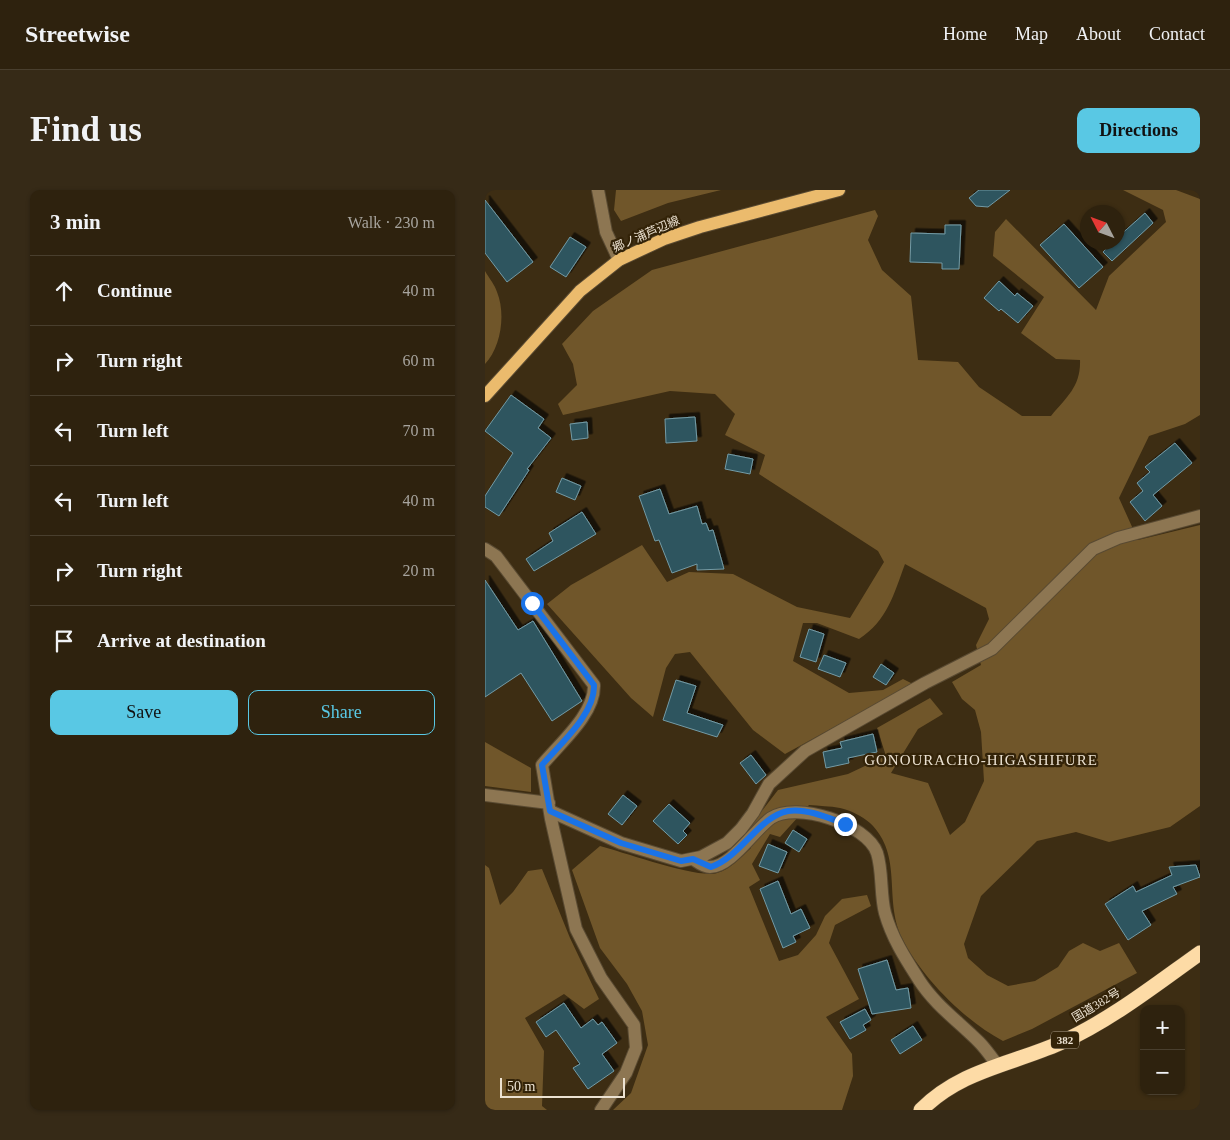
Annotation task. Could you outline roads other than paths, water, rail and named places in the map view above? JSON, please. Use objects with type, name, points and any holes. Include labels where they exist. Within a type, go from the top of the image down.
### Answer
[{"type":"highway","name":"国道382号","points":[[921,1110],[937,1094],[954,1083],[1059,1043],[1095,1025],[1200,953]]},
{"type":"main road","name":"郷ノ浦芦辺線","points":[[485,396],[579,291],[619,260],[664,239],[700,227],[839,190]]},
{"type":"street","points":[[598,190],[606,232],[619,260]]},
{"type":"street","points":[[485,795],[549,807],[621,843],[681,861],[701,857],[727,843],[753,813],[769,784],[805,751],[925,683],[992,648],[1093,549],[1118,538],[1200,516]]},
{"type":"street","points":[[485,549],[496,556],[594,685],[594,696],[590,708],[542,765],[549,807],[576,929],[601,978],[634,1025],[637,1048],[626,1073],[601,1110]]},
{"type":"street","points":[[693,859],[704,866],[711,867],[718,864],[737,852],[771,818],[787,811],[818,815],[845,824],[868,841],[876,852],[885,912],[896,944],[922,986],[944,1011],[980,1042],[998,1066]]},
{"type":"district","name":"GONOURACHO-HIGASHIFURE","points":[[981,760]]}]
